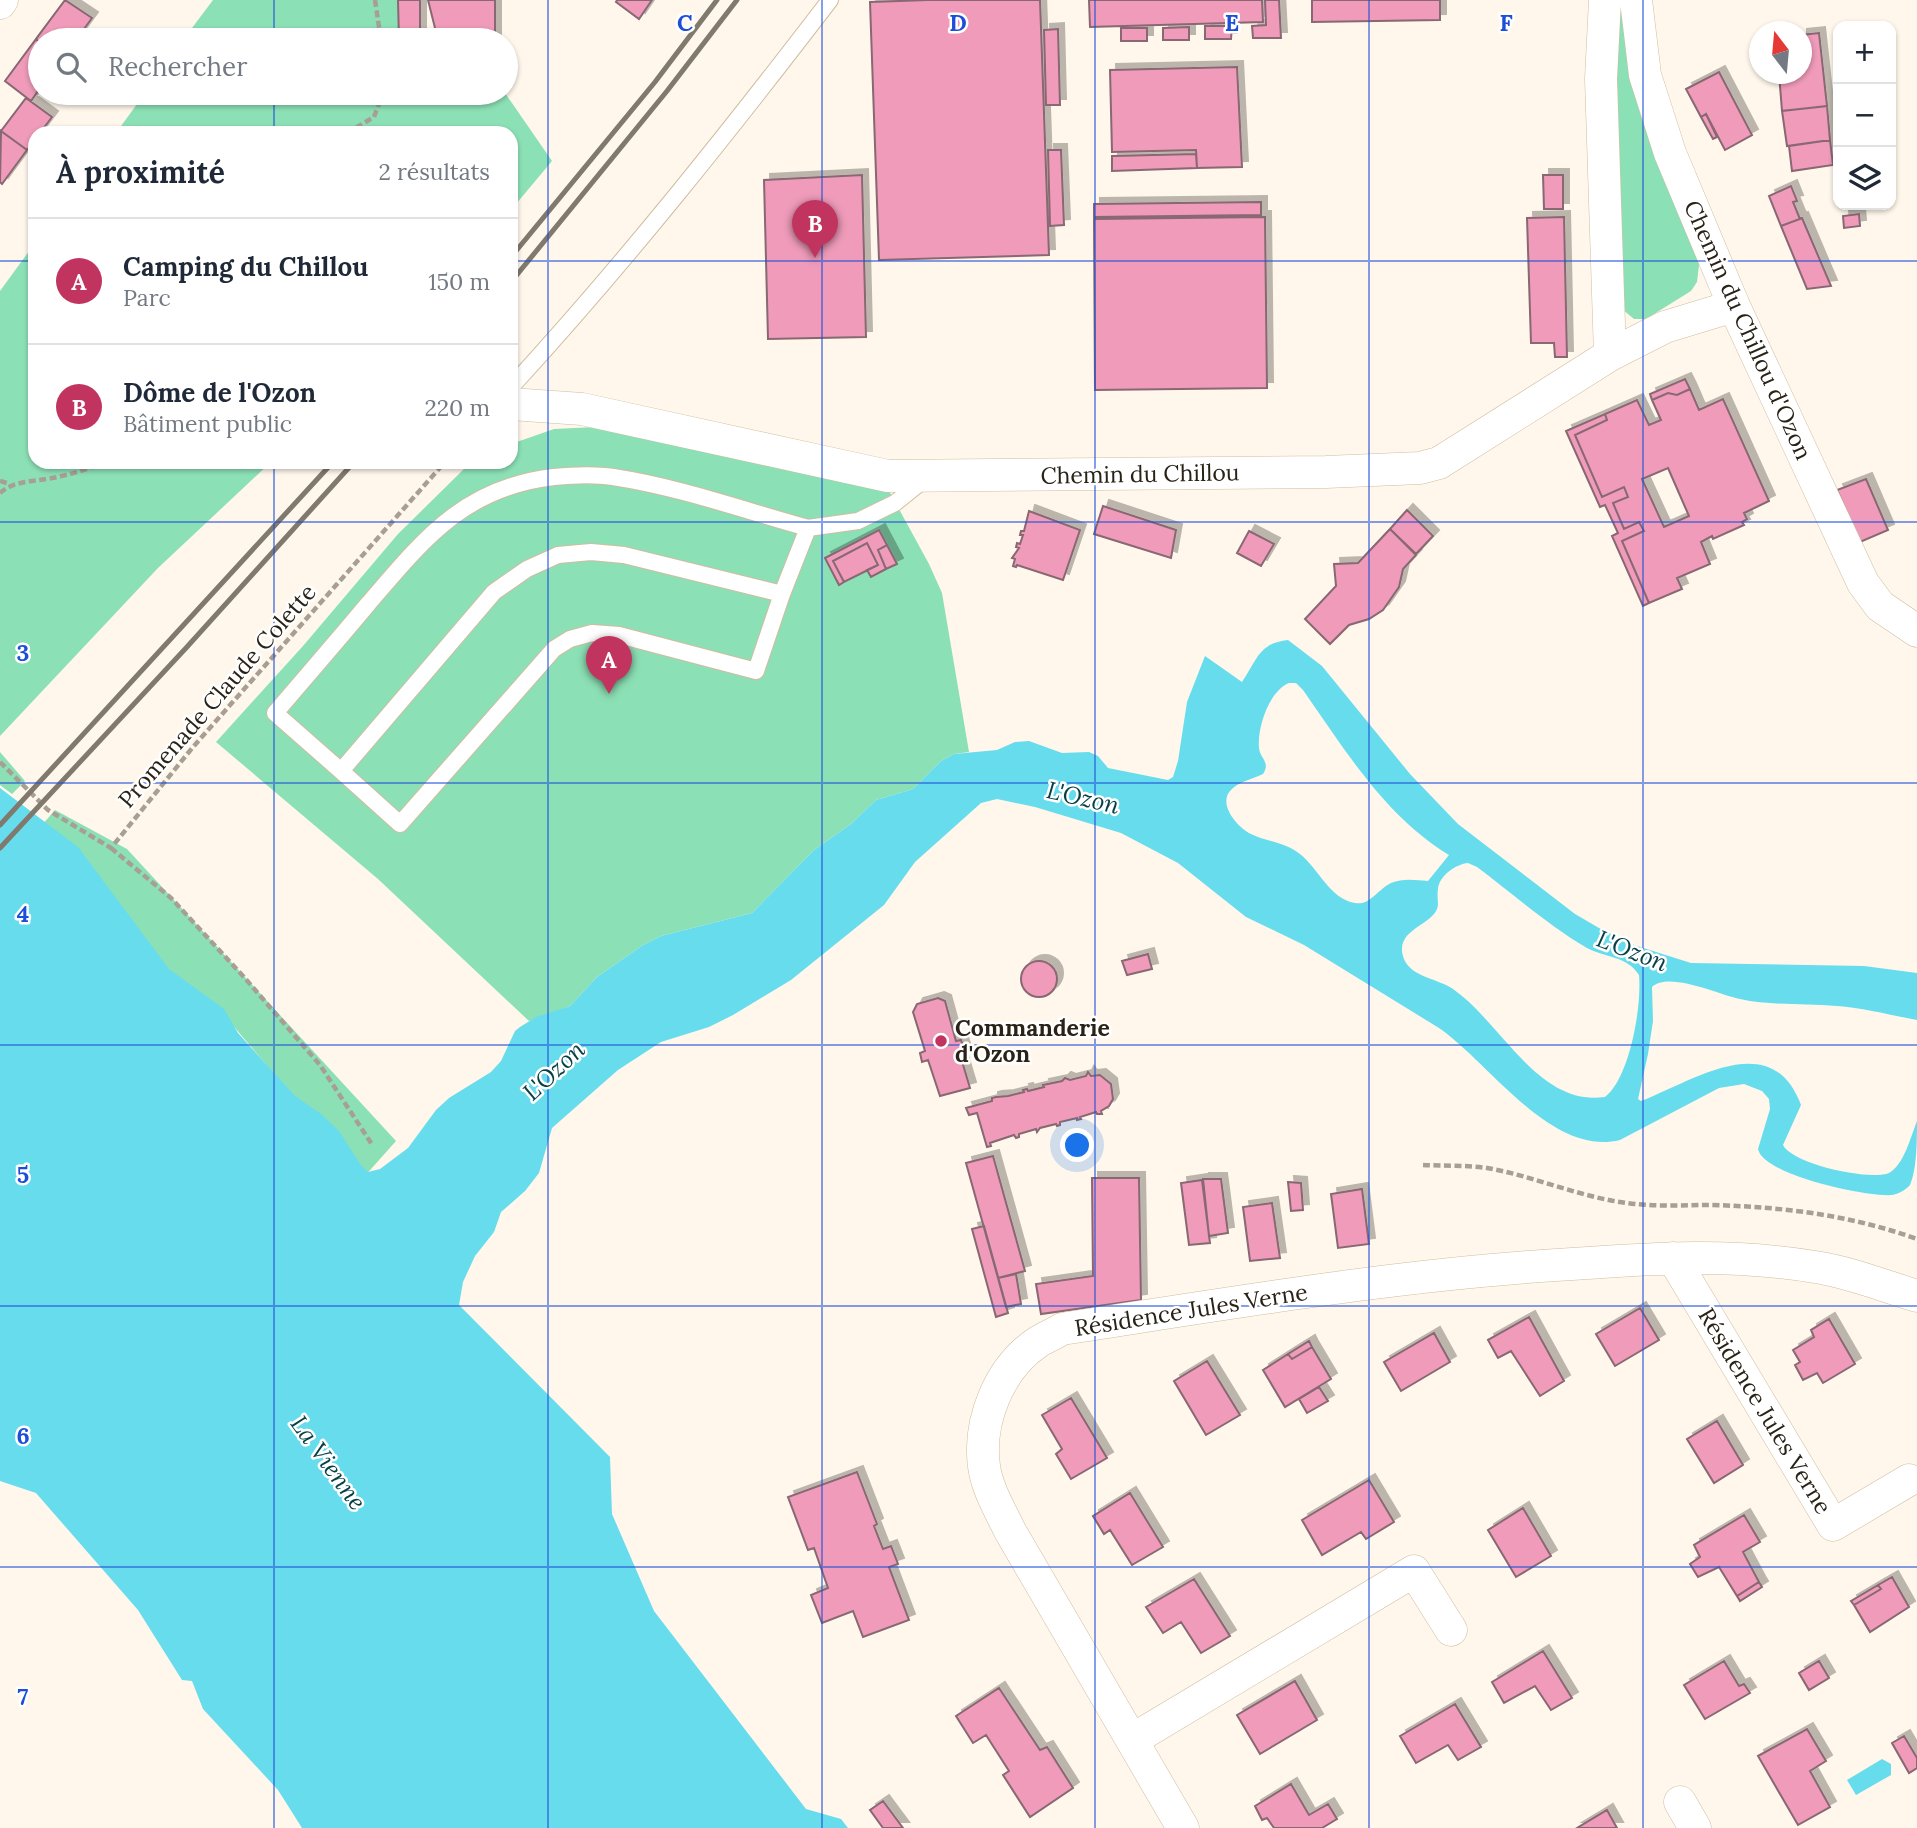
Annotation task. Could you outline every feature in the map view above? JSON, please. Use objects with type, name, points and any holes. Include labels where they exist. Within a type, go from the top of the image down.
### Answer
[{"type":"street","points":[[1605,0],[1601,79],[1610,355]]},
{"type":"street","name":"Chemin du Chillou d'Ozon","points":[[1636,0],[1645,75],[1653,101],[1670,153],[1734,306],[1863,583],[1880,606],[1917,631]]},
{"type":"street","name":"Chemin du Chillou","points":[[518,404],[582,409],[888,476],[1326,472],[1420,468],[1439,463],[1610,355],[1665,327],[1734,306]]},
{"type":"street","name":"Résidence Jules Verne","points":[[1183,1828],[1010,1531],[990,1491],[984,1466],[988,1411],[1002,1382],[1016,1362],[1037,1343],[1062,1329],[1275,1296],[1487,1269],[1673,1258],[1717,1256],[1819,1267],[1917,1296]]},
{"type":"street","name":"Résidence Jules Verne","points":[[1673,1258],[1833,1525],[1909,1480]]},
{"type":"street","points":[[1132,1740],[1414,1571],[1451,1630]]},
{"type":"lane","points":[[518,379],[589,302],[655,222],[830,0]]},
{"type":"lane","points":[[808,528],[756,671],[620,635],[592,632],[570,639],[554,649],[400,824],[275,713],[418,547],[445,522],[474,501],[501,488],[574,475],[610,477],[650,484],[808,528],[858,521],[895,503],[928,477]]},
{"type":"lane","points":[[341,771],[494,592],[527,569],[558,555],[591,552],[624,555],[782,594]]},
{"type":"path","points":[[375,0],[378,28]]},
{"type":"path","points":[[359,126],[374,117],[378,105]]},
{"type":"path","points":[[0,493],[10,485],[88,469]]},
{"type":"path","name":"Promenade Claude Colette","points":[[111,848],[193,747],[439,469]]},
{"type":"path","points":[[0,481],[10,485]]},
{"type":"path","points":[[0,762],[48,810],[111,848],[171,898],[320,1065],[373,1146]]},
{"type":"path","points":[[1423,1165],[1485,1168],[1625,1203],[1771,1208],[1827,1214],[1868,1223],[1917,1239]]},
{"type":"green space","points":[[213,0],[398,0],[399,28],[192,28]]},
{"type":"green space","points":[[1613,0],[1623,0],[1700,257],[1697,282],[1691,291],[1646,319],[1634,319],[1622,309]]},
{"type":"green space","points":[[136,105],[513,105],[552,161],[518,202],[518,126],[121,126]]},
{"type":"green space","points":[[28,253],[28,469],[264,469],[158,568],[0,736],[0,291]]},
{"type":"green space","points":[[596,427],[888,489],[942,593],[969,752],[954,754],[941,761],[913,789],[876,800],[851,824],[814,850],[752,913],[661,936],[643,945],[597,977],[570,1006],[529,1021],[378,879],[216,742],[303,646],[398,534],[464,469],[518,469],[518,442],[554,429]]},
{"type":"green space","points":[[0,752],[25,781],[12,794],[0,785]]},
{"type":"green space","points":[[55,810],[127,849],[396,1141],[363,1178],[212,1001],[170,980],[42,825]]},
{"type":"water","points":[[1288,640],[1322,666],[1410,774],[1458,824],[1575,914],[1599,928],[1634,945],[1691,963],[1864,966],[1917,973],[1917,1020],[1847,1007],[1752,1001],[1682,983],[1660,983],[1652,987],[1653,1021],[1638,1099],[1641,1101],[1730,1066],[1751,1064],[1771,1068],[1788,1081],[1801,1105],[1783,1145],[1801,1159],[1849,1173],[1889,1173],[1903,1157],[1917,1121],[1917,1145],[1910,1185],[1902,1192],[1892,1195],[1861,1192],[1796,1176],[1764,1159],[1758,1149],[1770,1109],[1769,1099],[1762,1091],[1744,1084],[1719,1088],[1620,1140],[1595,1142],[1570,1135],[1523,1104],[1439,1028],[1304,945],[1246,917],[1178,863],[1121,833],[1035,807],[997,799],[981,803],[915,862],[884,905],[791,980],[709,1027],[661,1042],[618,1070],[552,1128],[539,1173],[525,1191],[501,1212],[494,1232],[475,1256],[463,1282],[459,1305],[610,1457],[612,1514],[654,1611],[806,1809],[841,1819],[848,1828],[302,1828],[278,1790],[203,1709],[192,1681],[182,1680],[138,1610],[36,1493],[0,1481],[0,788],[78,847],[169,969],[224,1009],[238,1033],[295,1096],[339,1131],[368,1172],[380,1169],[408,1148],[436,1110],[449,1098],[491,1072],[501,1061],[515,1031],[520,1027],[536,1017],[570,1006],[597,977],[643,945],[661,936],[752,913],[814,850],[851,824],[876,800],[913,789],[941,761],[954,754],[997,750],[1015,742],[1029,741],[1062,753],[1089,752],[1098,756],[1108,768],[1168,780],[1173,777],[1178,761],[1187,702],[1205,656],[1242,682],[1260,654],[1278,642]],"holes":[[[1296,683],[1303,690],[1351,758],[1386,801],[1405,821],[1449,855],[1428,881],[1396,881],[1365,902],[1355,903],[1338,896],[1300,854],[1251,834],[1231,816],[1226,803],[1230,791],[1263,774],[1265,770],[1266,763],[1259,748],[1262,721],[1270,702],[1282,687]],[[1468,863],[1573,939],[1587,948],[1628,964],[1639,975],[1636,1022],[1628,1058],[1614,1088],[1605,1097],[1581,1097],[1560,1089],[1540,1076],[1471,1004],[1453,989],[1413,970],[1404,959],[1404,940],[1435,912],[1441,880],[1453,868]]]},
{"type":"water","points":[[1882,1759],[1891,1764],[1891,1775],[1856,1795],[1847,1780]]},
{"type":"building","points":[[65,0],[92,18],[85,28],[44,28]]},
{"type":"building","points":[[398,0],[420,0],[420,28],[399,28]]},
{"type":"building","points":[[428,0],[495,0],[495,28],[435,28]]},
{"type":"building","points":[[652,0],[639,19],[616,2]]},
{"type":"building","points":[[1040,0],[1049,255],[879,260],[870,2]]},
{"type":"building","points":[[1089,0],[1262,0],[1263,22],[1090,27]]},
{"type":"building","points":[[1265,0],[1279,0],[1281,38],[1253,38],[1252,26],[1266,25]]},
{"type":"building","points":[[1312,0],[1440,0],[1440,20],[1312,22]]},
{"type":"building","points":[[1205,26],[1232,26],[1231,39],[1205,39]]},
{"type":"building","points":[[1189,27],[1189,40],[1163,40],[1163,28]]},
{"type":"building","points":[[1121,28],[1147,28],[1147,41],[1121,41]]},
{"type":"building","points":[[1058,29],[1060,105],[1046,105],[1044,30]]},
{"type":"building","points":[[1819,33],[1827,106],[1782,111],[1780,84],[1812,84],[1812,34]]},
{"type":"building","points":[[28,50],[28,99],[5,81]]},
{"type":"building","points":[[1237,67],[1242,167],[1197,168],[1196,150],[1112,152],[1110,70]]},
{"type":"building","points":[[1719,72],[1752,135],[1725,150],[1706,114],[1701,117],[1686,89]]},
{"type":"building","points":[[26,98],[28,105],[36,105],[52,117],[45,126],[28,126],[27,150],[1,131]]},
{"type":"building","points":[[1827,106],[1830,140],[1787,146],[1782,111]]},
{"type":"building","points":[[1706,114],[1717,137],[1713,139],[1701,117]]},
{"type":"building","points":[[1,131],[27,150],[2,184],[0,182]]},
{"type":"building","points":[[1830,140],[1833,165],[1792,171],[1789,146]]},
{"type":"building","points":[[1048,150],[1061,150],[1064,225],[1050,226]]},
{"type":"building","points":[[1196,154],[1197,168],[1112,171],[1112,156]]},
{"type":"building","points":[[862,175],[866,337],[768,339],[764,180]]},
{"type":"building","points":[[1543,175],[1563,175],[1563,209],[1544,209]]},
{"type":"building","points":[[1791,186],[1797,201],[1793,202],[1800,219],[1781,226],[1769,196]]},
{"type":"building","points":[[1261,202],[1261,215],[1094,217],[1094,204]]},
{"type":"building","points":[[1859,214],[1860,226],[1844,228],[1843,216]]},
{"type":"building","points":[[1265,217],[1267,388],[1095,390],[1094,219]]},
{"type":"building","points":[[1564,217],[1567,357],[1555,357],[1554,343],[1531,343],[1527,218]]},
{"type":"building","points":[[1802,218],[1831,286],[1807,289],[1781,226]]},
{"type":"building","points":[[1685,379],[1690,389],[1677,395],[1668,393],[1652,400],[1650,394]]},
{"type":"building","points":[[1690,389],[1699,410],[1723,399],[1769,501],[1744,513],[1747,519],[1742,522],[1744,525],[1701,542],[1710,564],[1677,578],[1682,589],[1649,603],[1622,541],[1644,531],[1639,522],[1624,529],[1613,503],[1628,497],[1624,487],[1602,497],[1575,435],[1607,420],[1605,414],[1637,400],[1649,425],[1661,420],[1652,400],[1668,393],[1677,395]],"holes":[[[1668,468],[1689,516],[1664,527],[1642,479]]]},
{"type":"building","points":[[1605,414],[1607,420],[1575,435],[1602,497],[1624,487],[1628,497],[1613,503],[1624,529],[1639,522],[1644,531],[1622,541],[1649,603],[1643,606],[1612,536],[1618,533],[1605,505],[1600,507],[1566,431]]},
{"type":"building","points":[[1866,479],[1888,530],[1860,542],[1837,490]]},
{"type":"building","points":[[1103,506],[1176,530],[1171,558],[1094,534]]},
{"type":"building","points":[[1407,510],[1433,536],[1416,554],[1390,529]]},
{"type":"building","points":[[1029,511],[1080,530],[1063,580],[1013,566],[1015,559],[1012,558],[1019,548],[1016,547],[1017,543],[1020,544],[1023,535],[1020,535],[1021,531],[1024,531]]},
{"type":"building","points":[[1390,529],[1416,555],[1403,569],[1399,587],[1383,610],[1369,619],[1349,625],[1330,644],[1305,619],[1336,586],[1334,564],[1358,563]]},
{"type":"building","points":[[879,530],[887,545],[878,550],[886,569],[871,577],[867,570],[878,565],[867,543],[833,561],[844,582],[839,585],[825,558]]},
{"type":"building","points":[[1249,531],[1274,544],[1261,566],[1237,553]]},
{"type":"building","points":[[867,543],[878,565],[844,582],[833,561]]},
{"type":"building","points":[[887,545],[897,564],[886,569],[878,550]]},
{"type":"building","points":[[1148,954],[1152,969],[1127,975],[1122,961]]},
{"type":"building","points":[[1039,961],[1052,966],[1057,979],[1052,992],[1039,997],[1026,992],[1021,979],[1026,966]]},
{"type":"building","points":[[938,998],[945,1001],[956,1041],[961,1040],[964,1049],[959,1051],[970,1088],[940,1096],[928,1060],[922,1062],[920,1053],[925,1051],[913,1012],[917,1004]]},
{"type":"building","points":[[1088,1072],[1091,1076],[1100,1075],[1111,1084],[1113,1099],[1109,1106],[1101,1111],[1102,1114],[1096,1112],[1080,1117],[1081,1119],[1060,1122],[1060,1125],[1019,1134],[1016,1138],[1014,1135],[990,1143],[991,1146],[987,1147],[977,1113],[969,1115],[966,1108],[992,1101],[992,1098],[1044,1087],[1043,1085],[1065,1078],[1070,1080],[1086,1076]]},
{"type":"building","points":[[993,1156],[1025,1271],[998,1278],[966,1163]]},
{"type":"building","points":[[1092,1178],[1139,1178],[1141,1300],[1041,1314],[1036,1284],[1093,1276]]},
{"type":"building","points":[[1203,1179],[1221,1179],[1228,1233],[1209,1236]]},
{"type":"building","points":[[1202,1180],[1210,1243],[1189,1245],[1181,1183]]},
{"type":"building","points":[[1288,1182],[1301,1183],[1303,1210],[1291,1211]]},
{"type":"building","points":[[1362,1189],[1369,1244],[1338,1248],[1331,1194]]},
{"type":"building","points":[[1272,1203],[1280,1258],[1250,1261],[1243,1207]]},
{"type":"building","points":[[984,1226],[1008,1313],[996,1317],[972,1229]]},
{"type":"building","points":[[1016,1274],[1021,1304],[1006,1307],[998,1278]]},
{"type":"building","points":[[1640,1308],[1659,1340],[1615,1366],[1596,1334]]},
{"type":"building","points":[[1529,1317],[1564,1381],[1540,1396],[1511,1351],[1498,1358],[1488,1340]]},
{"type":"building","points":[[1829,1319],[1855,1364],[1823,1383],[1817,1373],[1803,1380],[1795,1365],[1800,1362],[1793,1350],[1814,1337],[1811,1330]]},
{"type":"building","points":[[1434,1333],[1450,1362],[1401,1391],[1384,1362]]},
{"type":"building","points":[[1309,1341],[1312,1347],[1292,1359],[1288,1354]]},
{"type":"building","points":[[1312,1347],[1331,1379],[1285,1407],[1263,1370],[1288,1354],[1292,1359]]},
{"type":"building","points":[[1207,1361],[1240,1415],[1206,1435],[1174,1381]]},
{"type":"building","points":[[1319,1387],[1328,1401],[1307,1413],[1299,1399]]},
{"type":"building","points":[[1071,1398],[1107,1458],[1071,1479],[1056,1454],[1062,1449],[1042,1415]]},
{"type":"building","points":[[1717,1421],[1743,1465],[1714,1483],[1687,1439]]},
{"type":"building","points":[[857,1472],[877,1524],[874,1526],[883,1549],[891,1546],[898,1564],[889,1567],[909,1620],[863,1637],[853,1611],[822,1623],[811,1595],[828,1588],[814,1548],[808,1550],[788,1497]]},
{"type":"building","points":[[1369,1480],[1394,1522],[1366,1539],[1361,1532],[1322,1555],[1302,1520]]},
{"type":"building","points":[[1130,1493],[1163,1547],[1132,1565],[1110,1530],[1104,1534],[1093,1516]]},
{"type":"building","points":[[1523,1508],[1551,1556],[1516,1577],[1488,1530]]},
{"type":"building","points":[[1744,1515],[1760,1542],[1743,1552],[1759,1582],[1737,1596],[1719,1567],[1698,1577],[1690,1564],[1700,1557],[1694,1545]]},
{"type":"building","points":[[1892,1577],[1909,1607],[1870,1632],[1854,1605],[1881,1589],[1878,1585]]},
{"type":"building","points":[[1194,1579],[1230,1636],[1201,1653],[1181,1622],[1163,1633],[1146,1607]]},
{"type":"building","points":[[1759,1582],[1762,1587],[1740,1601],[1737,1596]]},
{"type":"building","points":[[1878,1585],[1881,1589],[1854,1605],[1851,1601]]},
{"type":"building","points":[[1543,1651],[1572,1698],[1551,1710],[1535,1686],[1504,1703],[1492,1682]]},
{"type":"building","points":[[1724,1661],[1739,1686],[1744,1684],[1750,1693],[1705,1719],[1684,1685]]},
{"type":"building","points":[[1819,1661],[1829,1678],[1809,1690],[1799,1673]]},
{"type":"building","points":[[1295,1681],[1317,1720],[1260,1754],[1237,1715]]},
{"type":"building","points":[[999,1688],[1040,1750],[1047,1747],[1073,1788],[1030,1817],[1003,1775],[1009,1771],[986,1735],[973,1743],[956,1716]]},
{"type":"building","points":[[1455,1704],[1481,1747],[1458,1760],[1448,1745],[1416,1763],[1400,1736]]},
{"type":"building","points":[[1807,1729],[1826,1761],[1810,1771],[1830,1807],[1798,1825],[1758,1756]]},
{"type":"building","points":[[1904,1736],[1917,1758],[1917,1768],[1909,1773],[1892,1743]]},
{"type":"building","points":[[1291,1784],[1309,1815],[1328,1804],[1337,1819],[1322,1828],[1274,1828],[1267,1818],[1262,1820],[1255,1806]]},
{"type":"building","points":[[883,1801],[903,1828],[883,1828],[870,1810]]},
{"type":"building","points":[[1607,1810],[1617,1828],[1577,1828]]},
{"type":"railway","points":[[518,248],[655,82],[717,0]]},
{"type":"railway","points":[[518,273],[667,91],[737,0]]},
{"type":"railway","points":[[0,825],[327,469]]},
{"type":"railway","points":[[0,848],[348,469]]},
{"type":"place","name":"Dôme de l'Ozon","points":[[815,258]]},
{"type":"place","name":"Camping du Chillou","points":[[609,694]]},
{"type":"place","name":"Commanderie d'Ozon","points":[[941,1041]]},
{"type":"water label","name":"L'Ozon","points":[[1083,798]]},
{"type":"water label","name":"L'Ozon","points":[[1632,951]]},
{"type":"water label","name":"L'Ozon","points":[[554,1071]]},
{"type":"water label","name":"La Vienne","points":[[328,1463]]}]
